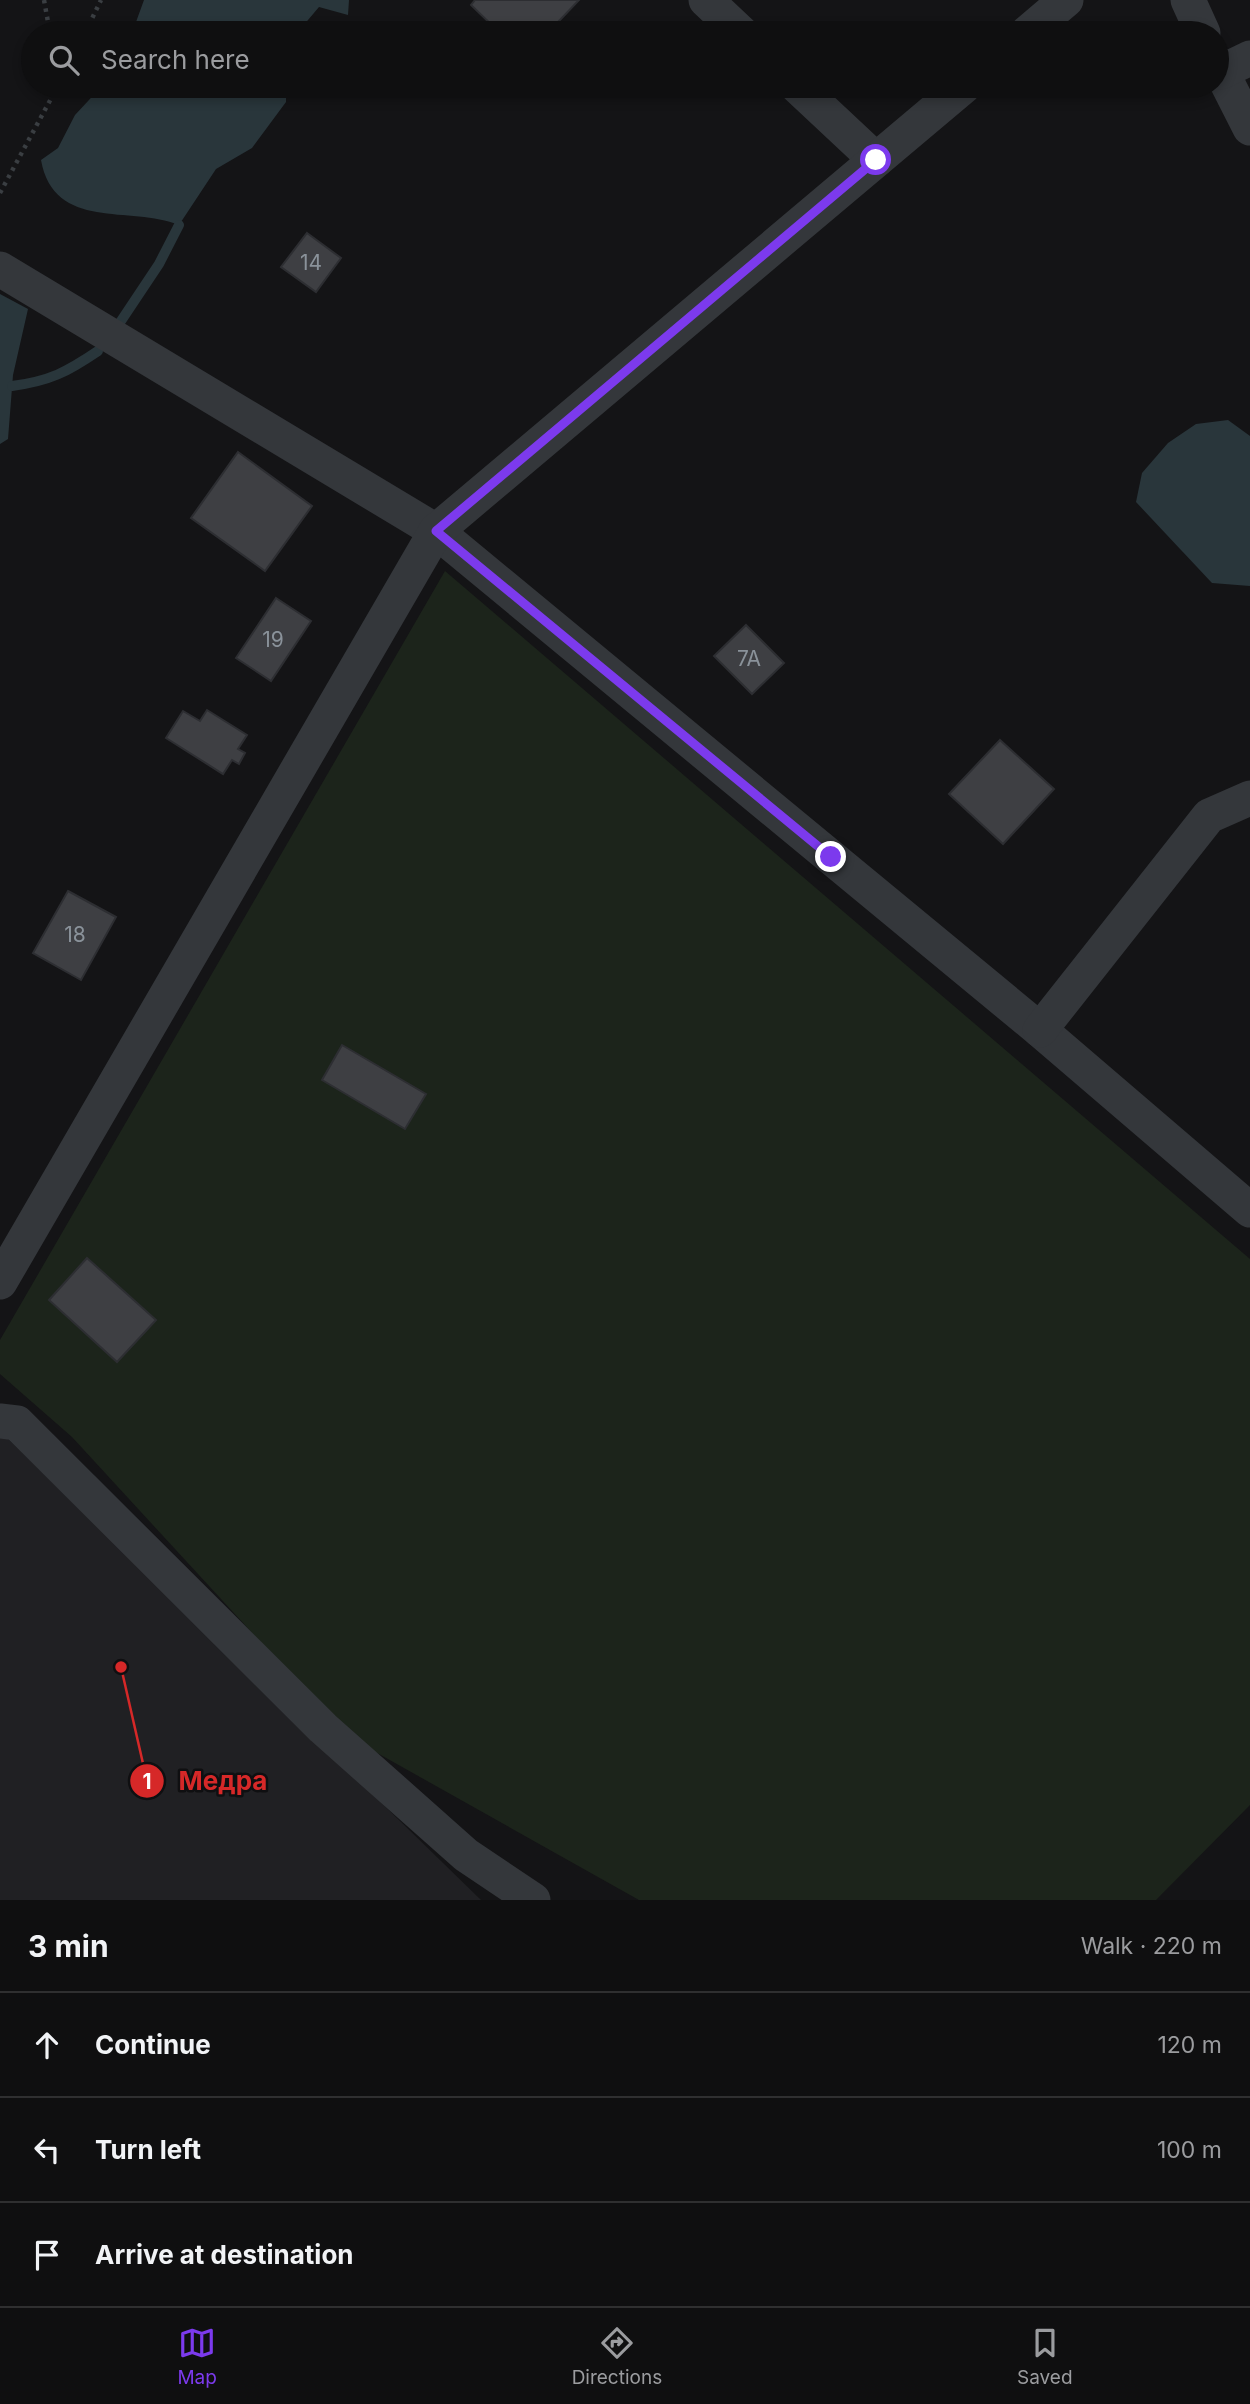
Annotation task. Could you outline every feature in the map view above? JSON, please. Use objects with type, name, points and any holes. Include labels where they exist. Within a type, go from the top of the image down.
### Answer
[{"type":"street","points":[[706,0],[728,21]]},
{"type":"street","points":[[1188,0],[1198,21]]},
{"type":"street","points":[[1040,21],[1062,1]]},
{"type":"street","points":[[1229,64],[1250,128]]},
{"type":"street","points":[[810,98],[876,160]]},
{"type":"street","points":[[2,1271],[436,531],[950,98]]},
{"type":"street","points":[[0,270],[436,531],[1040,1030],[1250,1210]]},
{"type":"street","points":[[1040,1030],[1209,816],[1250,798]]},
{"type":"street","points":[[0,1421],[17,1423],[323,1728],[466,1855],[533,1900]]},
{"type":"path","points":[[44,0],[48,21]]},
{"type":"path","points":[[91,21],[101,0]]},
{"type":"path","points":[[0,193],[52,98]]},
{"type":"shaded area","points":[[144,0],[349,0],[348,15],[319,7],[307,21],[136,21]]},
{"type":"shaded area","points":[[91,98],[286,98],[286,102],[252,148],[216,169],[179,225],[160,219],[97,212],[78,207],[61,198],[49,183],[41,160],[58,148],[75,115]]},
{"type":"shaded area","points":[[0,294],[28,309],[13,375],[8,439],[0,444]]},
{"type":"shaded area","points":[[1228,420],[1250,436],[1250,586],[1212,583],[1136,502],[1142,473],[1168,443],[1196,424]]},
{"type":"shaded area","points":[[445,571],[1250,1259],[1250,1805],[1156,1900],[639,1900],[347,1736],[72,1437],[0,1374],[0,1340]]},
{"type":"shaded area","points":[[3,1434],[481,1900],[0,1900],[0,1435]]},
{"type":"building","points":[[475,0],[579,0],[559,21],[488,21],[471,5]]},
{"type":"building","points":[[307,233],[341,258],[316,292],[281,267]]},
{"type":"building","points":[[238,452],[312,506],[265,571],[191,518]]},
{"type":"building","points":[[276,598],[311,621],[271,681],[236,658]]},
{"type":"building","points":[[746,625],[784,663],[752,694],[714,656]]},
{"type":"building","points":[[207,710],[247,735],[238,749],[245,753],[239,764],[232,760],[223,774],[166,738],[183,711],[200,721]]},
{"type":"building","points":[[1000,740],[1054,789],[1003,844],[949,794]]},
{"type":"building","points":[[68,891],[116,917],[81,980],[33,953]]},
{"type":"building","points":[[342,1045],[426,1094],[405,1129],[322,1080]]},
{"type":"building","points":[[87,1258],[156,1320],[117,1362],[49,1300]]},
{"type":"waterway","points":[[117,327],[159,264],[179,225]]},
{"type":"waterway","points":[[12,386],[58,375],[98,351]]},
{"type":"place","name":"Медра","points":[[121,1667]]},
{"type":"route","points":[[831,857],[436,531],[876,160]]}]
